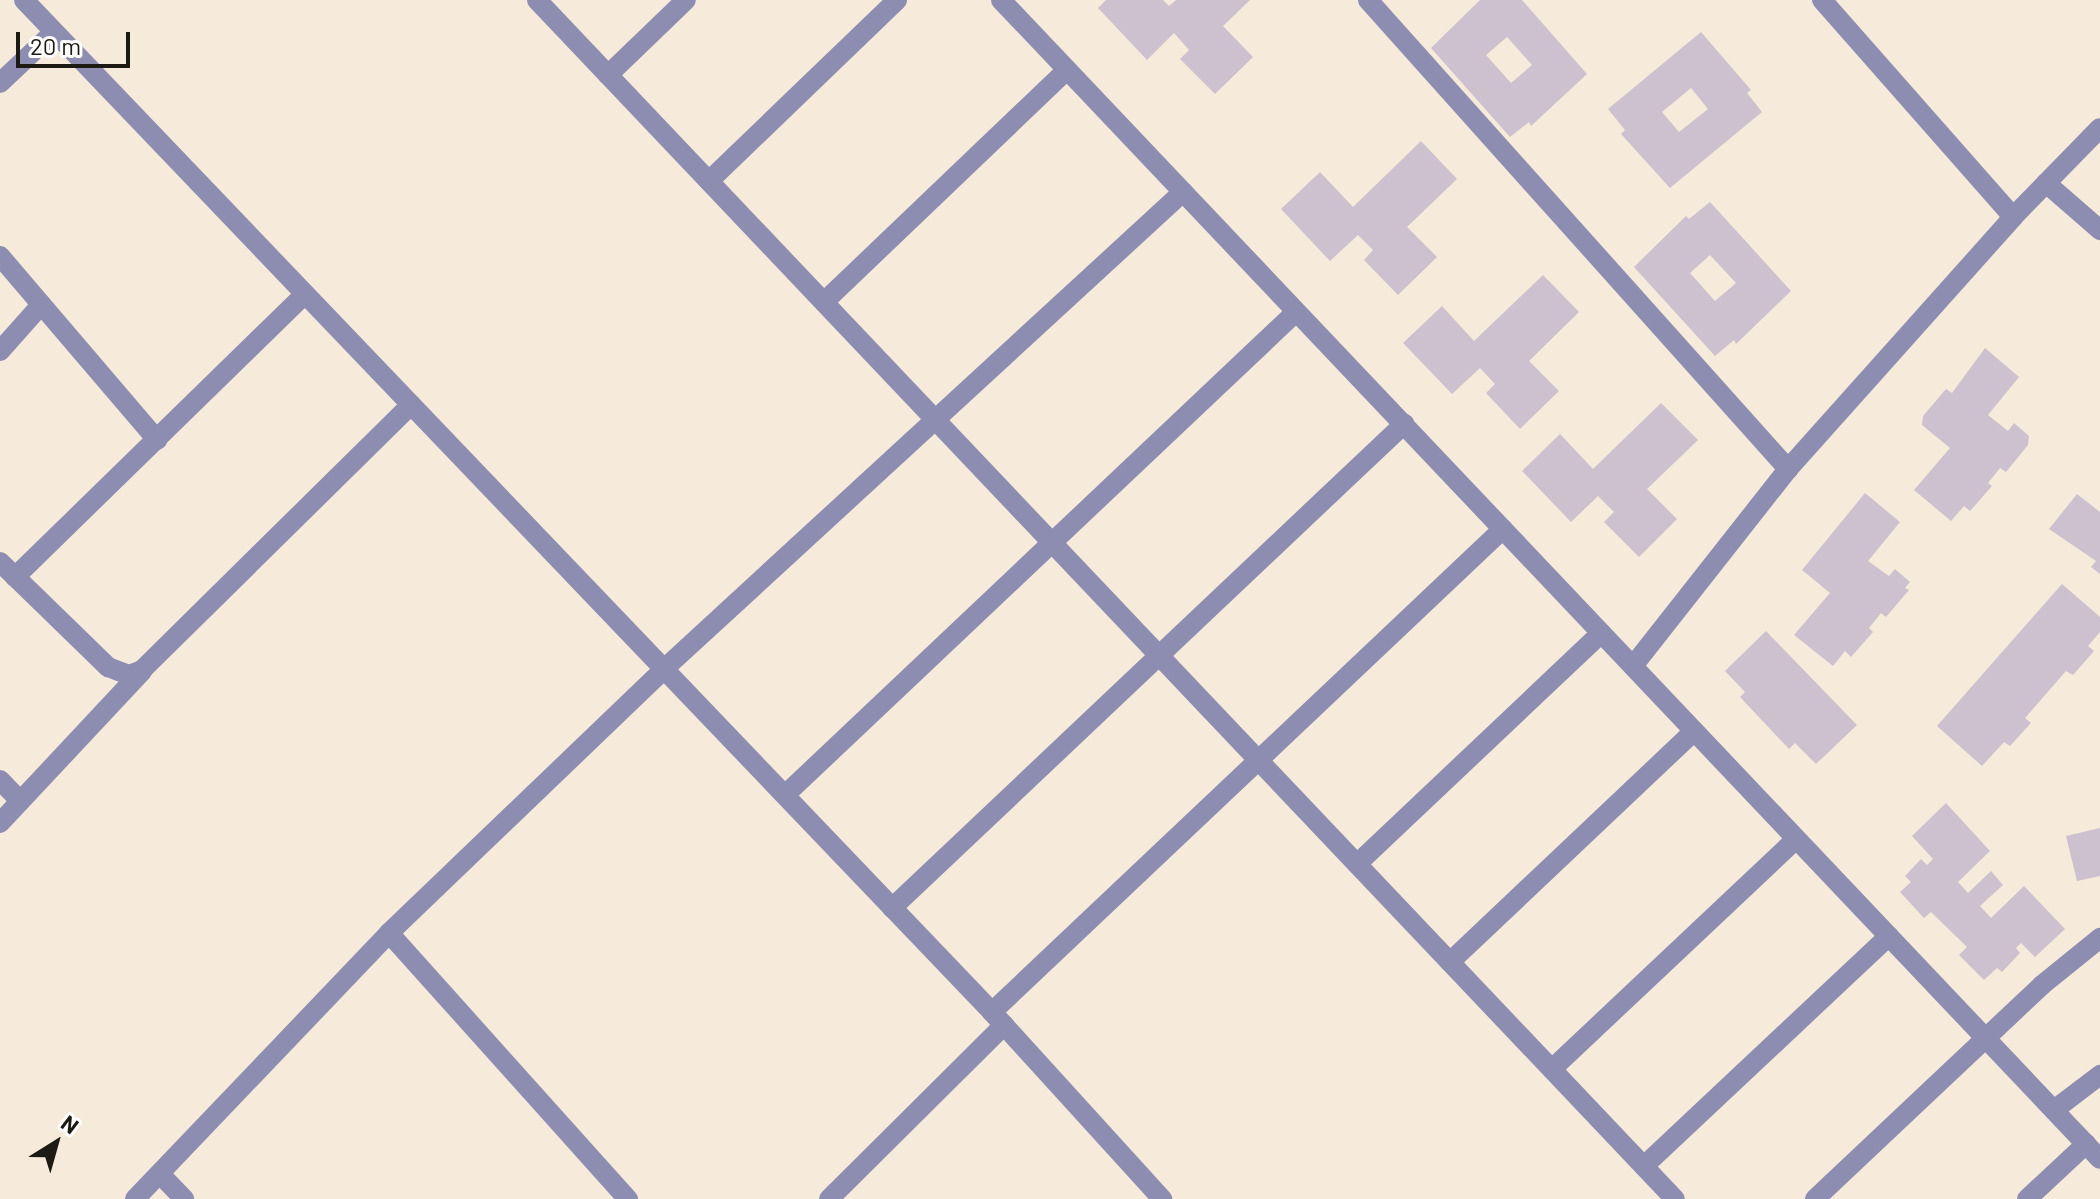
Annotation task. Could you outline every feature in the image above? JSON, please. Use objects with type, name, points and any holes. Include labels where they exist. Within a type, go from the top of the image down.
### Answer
[{"type":"street","points":[[24,0],[998,1018],[1162,1199]]},
{"type":"street","points":[[537,0],[1675,1199]]},
{"type":"street","points":[[608,75],[686,0]]},
{"type":"street","points":[[709,181],[897,0]]},
{"type":"street","points":[[1001,0],[2093,1151],[2027,1199]]},
{"type":"street","points":[[1368,0],[1788,469]]},
{"type":"street","points":[[1822,0],[2013,217]]},
{"type":"street","points":[[0,83],[54,32]]},
{"type":"street","points":[[824,302],[1067,70]]},
{"type":"street","points":[[1633,666],[1788,469],[2013,217],[2100,128]]},
{"type":"street","points":[[2046,183],[2100,230]]},
{"type":"street","points":[[135,1199],[389,933],[664,669],[1183,192]]},
{"type":"street","points":[[0,256],[157,440]]},
{"type":"street","points":[[15,577],[305,294]]},
{"type":"street","points":[[0,351],[41,305]]},
{"type":"street","points":[[785,795],[1296,312]]},
{"type":"street","points":[[0,823],[142,670],[411,405]]},
{"type":"street","points":[[892,908],[1404,424]]},
{"type":"street","points":[[829,1199],[998,1018],[1258,760],[1503,529]]},
{"type":"street","points":[[0,562],[108,667],[129,675],[142,670]]},
{"type":"street","points":[[1357,864],[1601,633]]},
{"type":"street","points":[[1450,962],[1694,731]]},
{"type":"street","points":[[0,780],[20,801]]},
{"type":"street","points":[[1552,1069],[1796,839]]},
{"type":"street","points":[[389,933],[628,1199]]},
{"type":"street","points":[[1644,1166],[1889,936]]},
{"type":"street","points":[[1815,1199],[1986,1038],[2100,938]]},
{"type":"street","points":[[2054,1110],[2100,1075]]},
{"type":"street","points":[[160,1174],[184,1199]]},
{"type":"building","points":[[1106,0],[1163,0],[1169,6],[1176,0],[1250,0],[1223,26],[1253,57],[1215,94],[1180,59],[1189,50],[1174,33],[1147,60],[1098,8]]},
{"type":"building","points":[[1480,0],[1522,0],[1587,74],[1531,126],[1529,122],[1510,137],[1431,48]],"holes":[[[1507,37],[1532,65],[1511,83],[1486,55]]]},
{"type":"building","points":[[1701,32],[1751,90],[1747,93],[1762,112],[1670,188],[1621,134],[1625,130],[1608,109]],"holes":[[[1691,88],[1708,109],[1679,132],[1662,112]]]},
{"type":"building","points":[[1421,141],[1457,179],[1407,227],[1437,257],[1398,295],[1364,260],[1373,250],[1358,235],[1330,261],[1281,209],[1320,172],[1353,207]]},
{"type":"building","points":[[1710,202],[1791,291],[1736,344],[1734,340],[1715,356],[1634,267],[1686,216],[1689,219]],"holes":[[[1710,255],[1736,283],[1715,301],[1690,273]]]},
{"type":"building","points":[[1543,275],[1579,312],[1529,361],[1559,391],[1520,429],[1486,393],[1495,384],[1480,368],[1452,394],[1403,343],[1442,306],[1474,341]]},
{"type":"building","points":[[1985,348],[2019,377],[1988,415],[2008,431],[2014,423],[2029,436],[2028,445],[2006,472],[2000,468],[1988,483],[1992,486],[1970,511],[1964,506],[1951,521],[1914,490],[1950,448],[1922,425],[1923,416],[1946,389],[1952,393]]},
{"type":"building","points":[[1661,403],[1698,440],[1647,489],[1677,519],[1639,557],[1604,522],[1614,512],[1598,496],[1571,522],[1522,471],[1560,434],[1593,469]]},
{"type":"building","points":[[1865,493],[1900,522],[1868,561],[1889,576],[1895,569],[1910,582],[1905,588],[1909,590],[1886,617],[1881,613],[1869,628],[1873,632],[1851,657],[1845,651],[1833,666],[1794,635],[1830,593],[1802,570]]},
{"type":"building","points":[[2077,494],[2100,512],[2100,574],[2091,567],[2096,561],[2049,529]]},
{"type":"building","points":[[2062,584],[2100,617],[2100,632],[2088,646],[2094,651],[2073,675],[2066,671],[2025,718],[2031,723],[2010,746],[2004,742],[1982,766],[1937,726]]},
{"type":"building","points":[[1766,631],[1857,725],[1816,764],[1795,743],[1789,749],[1740,697],[1745,692],[1725,671]]},
{"type":"building","points":[[1946,803],[1990,851],[1958,882],[1968,893],[1991,871],[2003,885],[1980,906],[1991,918],[2024,886],[2065,929],[2035,957],[2021,943],[2016,948],[2020,953],[2002,972],[1997,968],[1984,980],[1959,955],[1967,947],[1931,912],[1924,918],[1900,892],[1911,882],[1905,876],[1921,859],[1927,865],[1933,859],[1912,836]]},
{"type":"building","points":[[2100,828],[2100,876],[2077,881],[2066,836]]}]
